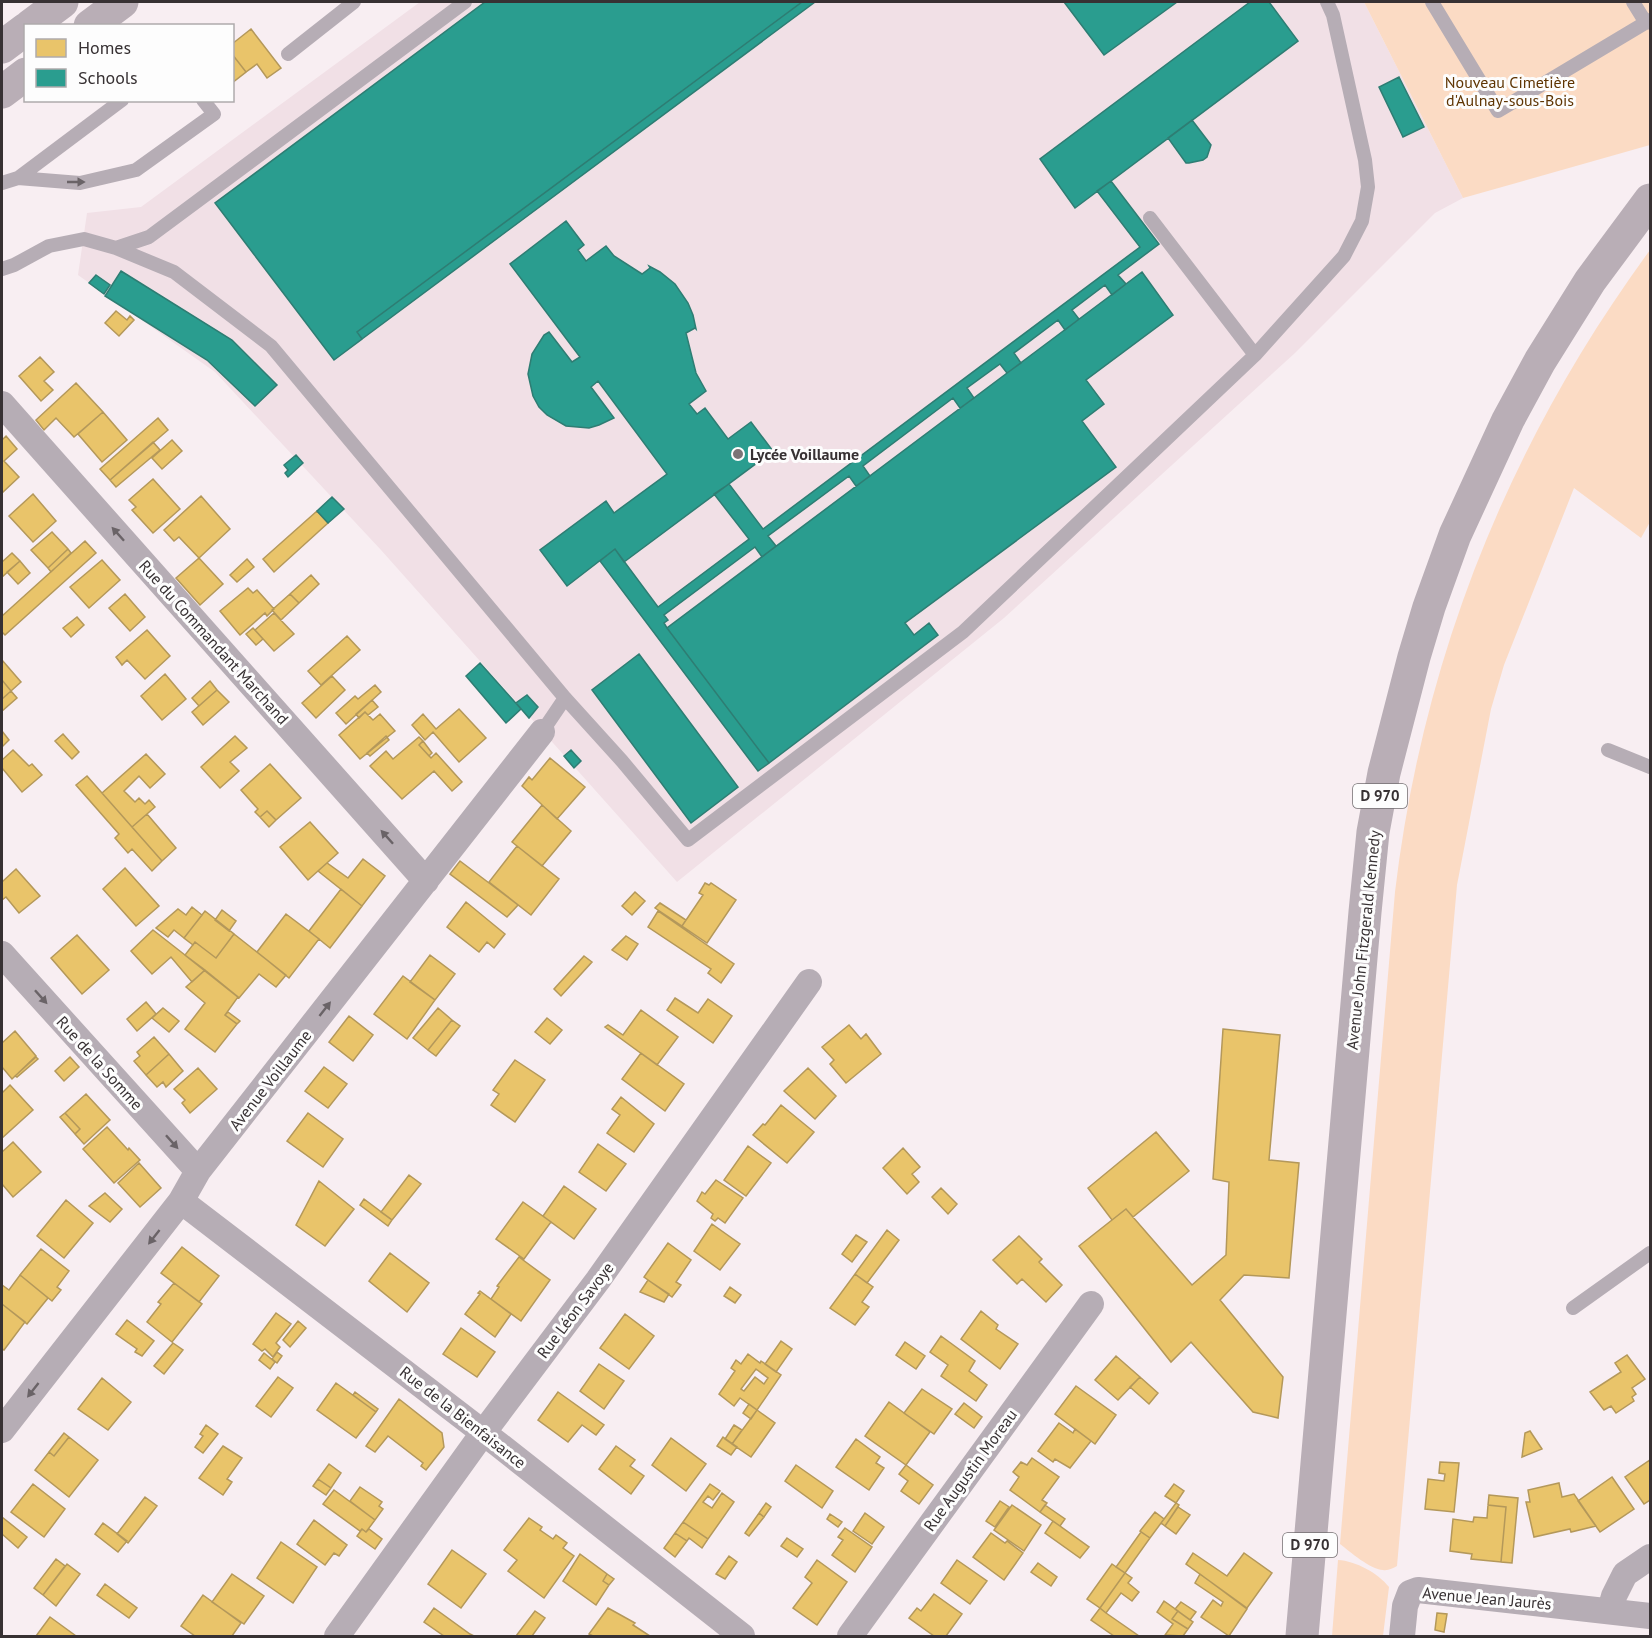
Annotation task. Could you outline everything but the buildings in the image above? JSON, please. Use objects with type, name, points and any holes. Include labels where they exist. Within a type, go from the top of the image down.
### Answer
[{"type":"main road","points":[[33,24],[62,2]]},
{"type":"main road","points":[[93,24],[122,2]]},
{"type":"main road","points":[[2,47],[24,30]]},
{"type":"main road","points":[[2,92],[24,76]]},
{"type":"main road","name":"Avenue John Fitzgerald Kennedy","points":[[1302,1636],[1365,912],[1373,832],[1384,773],[1429,607],[1455,535],[1508,420],[1540,361],[1590,281],[1650,200]]},
{"type":"street","name":"Rue du Commandant Marchand","points":[[2,404],[426,881]]},
{"type":"street","name":"Avenue Voillaume","points":[[2,1430],[181,1202],[198,1171],[542,732]]},
{"type":"street","name":"Rue de la Somme","points":[[2,954],[198,1171]]},
{"type":"street","name":"Rue Léon Savoye","points":[[338,1636],[483,1432],[598,1281],[809,982]]},
{"type":"street","name":"Rue de la Bienfaisance","points":[[181,1202],[483,1432],[742,1636]]},
{"type":"street","name":"Rue Augustin Moreau","points":[[850,1636],[1091,1304]]},
{"type":"street","points":[[1610,1610],[1624,1574],[1650,1557]]},
{"type":"street","name":"Avenue Jean Jaurès","points":[[1402,1636],[1407,1598],[1410,1593],[1418,1590],[1650,1616]]},
{"type":"lane","points":[[288,54],[354,2]]},
{"type":"lane","points":[[116,248],[149,237],[465,2]]},
{"type":"lane","points":[[2,269],[49,246],[84,239],[116,248],[174,272],[272,346],[566,698],[688,840],[963,632],[1255,355],[1344,256],[1362,221],[1368,187],[1365,160],[1333,15],[1327,2]]},
{"type":"lane","points":[[1432,2],[1498,111],[1648,22],[1633,2]]},
{"type":"lane","points":[[2,183],[18,178],[119,102]]},
{"type":"lane","points":[[18,178],[80,183],[136,170],[214,114],[205,102]]},
{"type":"lane","points":[[1150,218],[1255,355]]},
{"type":"lane","points":[[542,732],[566,698]]},
{"type":"lane","points":[[1608,750],[1650,767]]},
{"type":"lane","points":[[1573,1308],[1650,1253]]},
{"type":"shaded area","name":"Lycée Voillaume","points":[[420,2],[1364,2],[1463,198],[1435,213],[1295,353],[1004,618],[677,882],[381,550],[215,372],[78,275],[87,213],[141,207]]},
{"type":"green space","name":"Nouveau Cimetière d'Aulnay-sous-Bois","points":[[1364,2],[1650,2],[1650,145],[1463,198]]},
{"type":"green space","points":[[1650,250],[1650,522],[1641,538],[1574,488],[1504,665],[1491,709],[1457,885],[1397,1566],[1389,1570],[1378,1569],[1340,1544],[1395,892],[1408,804],[1427,719],[1451,636],[1480,554],[1515,475],[1555,398],[1600,323]]},
{"type":"green space","points":[[1338,1560],[1366,1569],[1389,1587],[1383,1636],[1332,1636]]},
{"type":"place","name":"Lycée Voillaume","points":[[738,454]]}]
